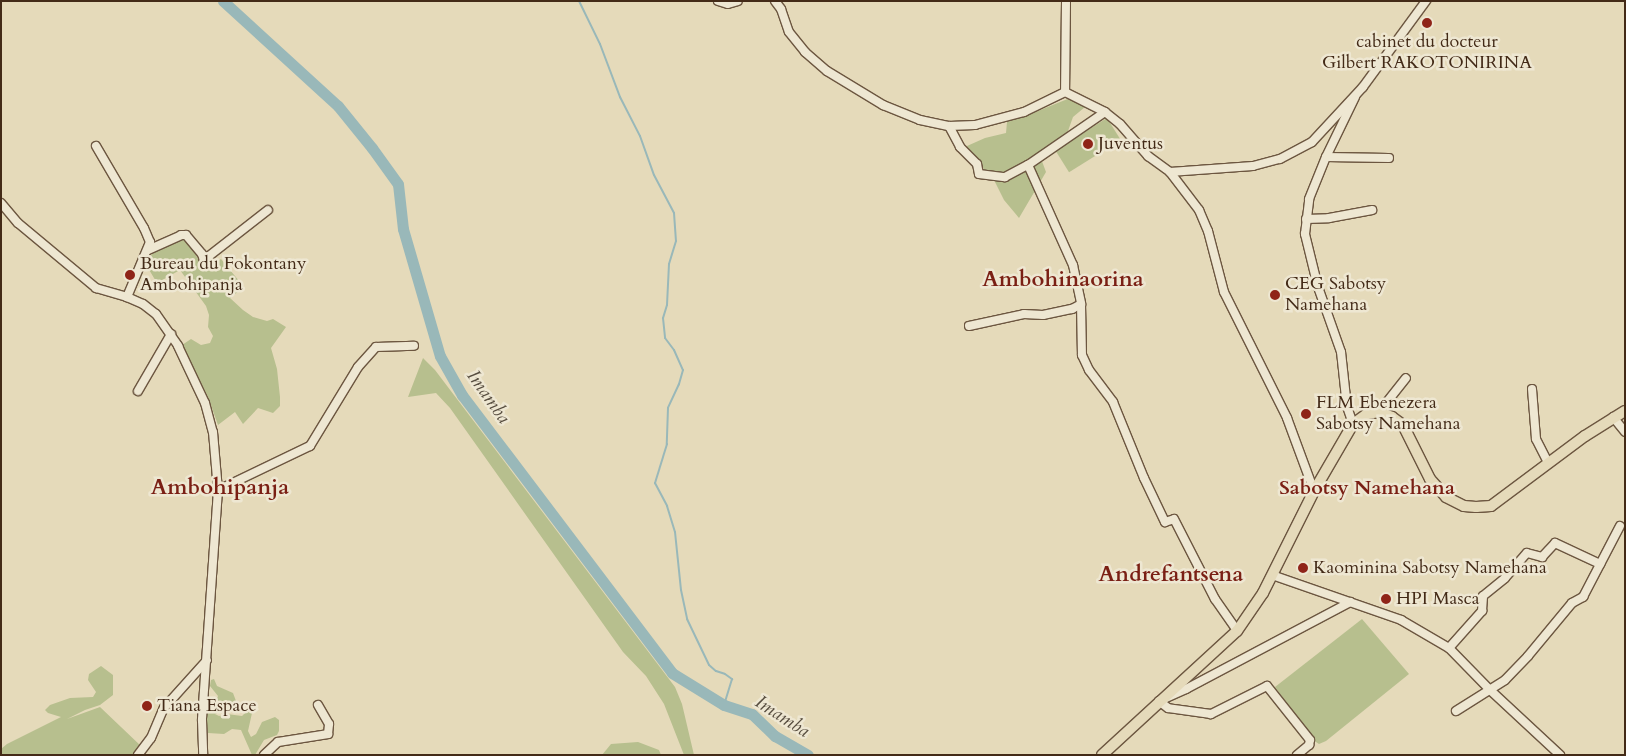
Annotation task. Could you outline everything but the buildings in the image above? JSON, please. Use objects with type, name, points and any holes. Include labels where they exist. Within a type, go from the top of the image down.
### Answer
[{"type":"main road","points":[[1102,755],[1237,630],[1261,596],[1314,491],[1353,424],[1367,414],[1379,412],[1392,417],[1402,426],[1430,479],[1446,497],[1464,506],[1491,506],[1548,463],[1625,410]]},
{"type":"street","points":[[718,1],[728,4],[738,1]]},
{"type":"street","points":[[775,1],[781,9],[789,32],[805,52],[827,71],[883,105],[920,120],[950,126],[975,125],[1009,117],[1041,106],[1065,92]]},
{"type":"street","points":[[1065,92],[1066,1]]},
{"type":"street","points":[[1170,172],[1253,166],[1280,159],[1312,142],[1355,97],[1397,44],[1426,1]]},
{"type":"street","points":[[1065,92],[1105,112],[1120,124],[1148,156],[1170,172],[1199,210],[1208,231],[1224,292],[1286,418],[1314,491]]},
{"type":"street","points":[[1353,424],[1347,407],[1341,352],[1318,288],[1305,234],[1309,199],[1326,157],[1355,97]]},
{"type":"street","points":[[950,126],[960,148],[977,164],[980,174],[1006,177],[1028,165],[1105,112]]},
{"type":"street","points":[[96,146],[144,228],[150,242],[127,297]]},
{"type":"street","points":[[1326,157],[1389,158]]},
{"type":"street","points":[[1028,165],[1073,265],[1081,304],[1082,355],[1089,370],[1113,402],[1144,478],[1165,522],[1174,519],[1214,599],[1237,630]]},
{"type":"street","points":[[1,202],[18,223],[96,288],[127,297],[143,304],[156,314],[171,334],[205,403],[213,432],[218,490],[202,720],[203,755]]},
{"type":"street","points":[[148,250],[181,235],[186,235],[202,254],[204,260],[268,210]]},
{"type":"street","points":[[1306,219],[1329,218],[1372,210]]},
{"type":"street","points":[[969,326],[1024,314],[1043,315],[1072,309],[1081,304]]},
{"type":"street","points":[[138,391],[171,334]]},
{"type":"street","points":[[218,490],[310,446],[358,367],[376,347],[414,346]]},
{"type":"street","points":[[1379,412],[1406,378]]},
{"type":"street","points":[[1532,389],[1536,440],[1548,463]]},
{"type":"street","points":[[1613,417],[1625,432]]},
{"type":"street","points":[[1456,711],[1515,670],[1557,623],[1572,603],[1583,597],[1620,526]]},
{"type":"street","points":[[1450,648],[1482,611],[1484,596],[1505,578],[1527,553],[1542,557],[1555,543],[1600,564]]},
{"type":"street","points":[[1272,575],[1401,620],[1450,648],[1489,689],[1560,755]]},
{"type":"street","points":[[1297,755],[1309,745],[1310,740],[1268,686],[1211,714],[1168,708],[1159,701],[1186,689],[1350,602]]},
{"type":"street","points":[[138,755],[151,738],[164,708],[207,660]]},
{"type":"street","points":[[264,755],[278,742],[328,734],[329,724],[318,705]]},
{"type":"green space","points":[[1070,98],[1085,107],[1073,117],[1068,131],[1040,156],[1046,172],[1019,218],[1004,200],[993,178],[966,151],[967,146],[985,138],[1006,133],[1007,122],[1012,119],[1028,115]]},
{"type":"green space","name":"Juventus","points":[[1107,118],[1121,140],[1069,172],[1055,150]]},
{"type":"green space","points":[[178,238],[188,241],[201,264],[212,259],[215,263],[221,259],[244,287],[230,298],[243,310],[253,317],[267,321],[273,319],[286,327],[271,348],[277,369],[280,397],[280,406],[273,413],[258,408],[243,424],[235,412],[218,425],[208,397],[182,345],[191,339],[201,345],[210,343],[213,336],[208,327],[209,315],[206,306],[180,270],[157,283],[145,263],[158,247]]},
{"type":"green space","points":[[423,358],[435,370],[675,687],[682,704],[694,755],[684,755],[664,704],[646,676],[623,652],[450,408],[436,393],[408,397]]},
{"type":"green space","points":[[1362,619],[1409,674],[1326,741],[1319,744],[1313,740],[1275,687]]},
{"type":"green space","points":[[101,666],[113,675],[113,695],[100,705],[67,719],[100,707],[142,747],[137,755],[1,755],[1,749],[7,744],[61,717],[48,713],[45,710],[50,705],[70,698],[93,697],[96,692],[88,680],[89,674]]},
{"type":"green space","points":[[214,679],[217,686],[233,693],[236,701],[235,705],[215,714],[219,716],[227,714],[242,716],[249,709],[252,713],[248,731],[251,737],[256,734],[262,722],[275,717],[279,720],[277,735],[264,740],[255,755],[252,755],[241,730],[232,729],[224,734],[208,733],[204,704],[207,701],[216,701],[218,696],[210,686],[211,680]]},
{"type":"green space","points":[[638,742],[659,750],[661,755],[602,755],[611,744]]},
{"type":"waterway","name":"Imamba","points":[[223,1],[338,106],[398,184],[403,229],[440,356],[462,395],[672,673],[724,705],[752,714],[775,736],[808,755]]},
{"type":"waterway","points":[[579,1],[600,44],[620,97],[640,136],[654,175],[674,213],[676,241],[669,264],[667,305],[663,318],[665,338],[674,350],[683,370],[668,408],[667,444],[655,483],[667,506],[675,532],[681,590],[687,619],[709,665],[732,679],[724,705]]},
{"type":"place","name":"cabinet du docteur Gilbert RAKOTONIRINA","points":[[1427,23]]},
{"type":"place","name":"Juventus","points":[[1088,144]]},
{"type":"place","name":"Bureau du Fokontany Ambohipanja","points":[[130,275]]},
{"type":"place","name":"CEG Sabotsy Namehana","points":[[1275,295]]},
{"type":"place","name":"FLM Ebenezera Sabotsy Namehana","points":[[1306,414]]},
{"type":"place","name":"Kaominina Sabotsy Namehana","points":[[1303,568]]},
{"type":"place","name":"HPI Masca","points":[[1386,599]]},
{"type":"place","name":"Tiana Espace","points":[[147,706]]},
{"type":"district","name":"Ambohinaorina","points":[[1063,280]]},
{"type":"district","name":"Sabotsy Namehana","points":[[1367,487]]},
{"type":"district","name":"Ambohipanja","points":[[220,488]]},
{"type":"district","name":"Andrefantsena","points":[[1171,575]]}]
